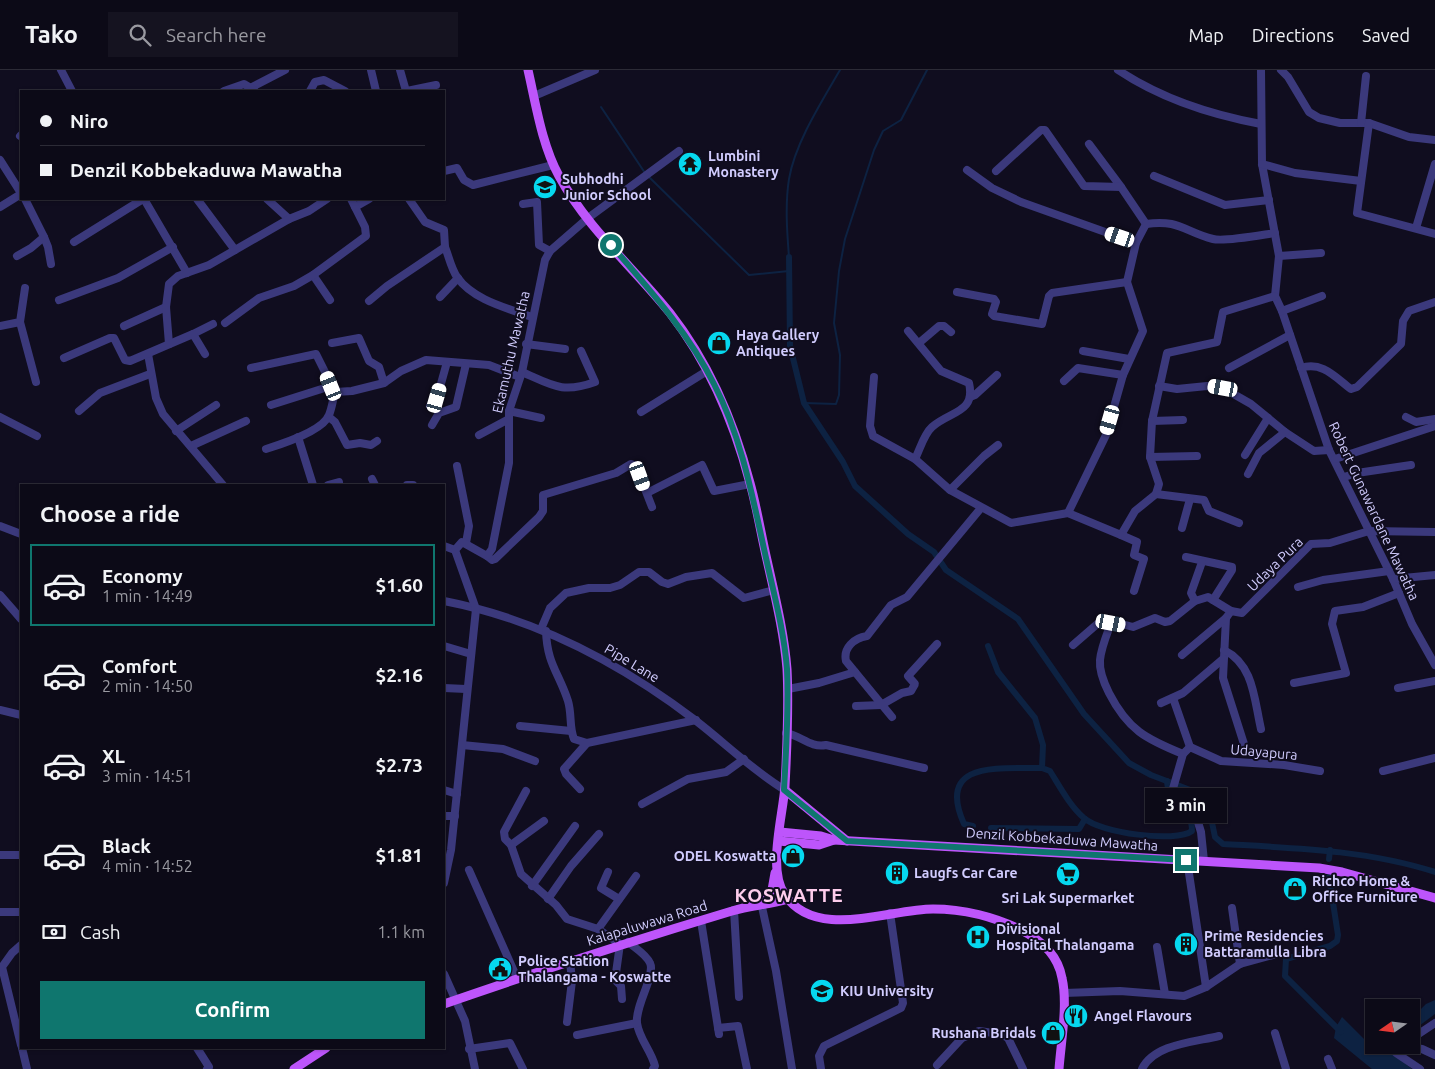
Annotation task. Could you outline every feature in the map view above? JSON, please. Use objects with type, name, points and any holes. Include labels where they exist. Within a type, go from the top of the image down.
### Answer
[{"type":"main road","points":[[528,70],[553,165],[569,193],[588,218],[670,313],[707,371],[731,423],[750,484],[774,590],[785,651],[788,689],[784,790],[777,866],[772,890],[760,904]]},
{"type":"main road","points":[[784,790],[847,841]]},
{"type":"main road","name":"Denzil Kobbekaduwa Mawatha","points":[[780,832],[822,836],[834,840],[847,841],[1204,861],[1342,872],[1435,898]]},
{"type":"main road","name":"Denzil Kobbekaduwa Mawatha","points":[[779,841],[819,844],[834,840]]},
{"type":"main road","points":[[777,866],[778,881],[786,897],[803,911],[823,918],[851,920],[929,908],[956,910],[988,918],[1019,929],[1038,940],[1055,958],[1062,975],[1064,993],[1059,1069]]},
{"type":"main road","name":"Kalapaluwawa Road","points":[[445,1004],[624,943],[734,910],[786,897]]},
{"type":"main road","points":[[294,1069],[324,1049]]},
{"type":"street","points":[[61,70],[71,90]]},
{"type":"street","points":[[227,90],[244,84],[253,89],[285,70]]},
{"type":"street","points":[[371,70],[376,90]]},
{"type":"street","points":[[400,70],[407,90]]},
{"type":"street","points":[[534,96],[595,70]]},
{"type":"street","points":[[1118,70],[1153,89],[1192,106],[1228,118],[1261,124]]},
{"type":"street","points":[[1120,535],[1135,511],[1156,494],[1159,484],[1150,457],[1152,421],[1167,353],[1217,342],[1223,312],[1275,296],[1279,256],[1262,164],[1261,70]]},
{"type":"street","points":[[1281,70],[1288,77],[1309,112],[1319,118],[1340,123],[1369,124],[1409,137],[1435,140]]},
{"type":"street","points":[[1360,123],[1366,76]]},
{"type":"street","points":[[310,90],[315,82],[324,80],[344,90]]},
{"type":"street","points":[[412,90],[436,85]]},
{"type":"street","points":[[1369,124],[1357,213],[1435,234]]},
{"type":"street","points":[[996,171],[1041,130],[1045,130],[1086,187],[1121,187]]},
{"type":"street","points":[[1089,144],[1146,224]]},
{"type":"street","points":[[523,204],[537,202],[539,246],[550,250],[588,218],[679,151]]},
{"type":"street","points":[[0,160],[20,191]]},
{"type":"street","points":[[1262,164],[1295,173],[1361,180]]},
{"type":"street","points":[[1416,228],[1435,164]]},
{"type":"street","points":[[445,171],[456,168],[464,180],[473,185],[553,165]]},
{"type":"street","points":[[967,170],[992,188],[1021,202],[1136,242]]},
{"type":"street","points":[[1154,176],[1225,206],[1269,200]]},
{"type":"street","points":[[0,207],[20,194]]},
{"type":"street","points":[[26,200],[48,246],[51,264]]},
{"type":"street","points":[[74,242],[142,200]]},
{"type":"street","points":[[145,200],[174,247],[187,273]]},
{"type":"street","points":[[198,200],[235,250]]},
{"type":"street","points":[[269,200],[289,219]]},
{"type":"street","points":[[169,344],[166,307],[169,284],[178,276],[209,265],[289,219],[300,216],[325,200]]},
{"type":"street","points":[[225,324],[259,298],[294,286],[313,275],[366,236],[365,226],[351,200]]},
{"type":"street","points":[[356,207],[367,200]]},
{"type":"street","points":[[410,200],[425,222],[444,230],[445,248],[458,278],[486,301],[532,317]]},
{"type":"street","points":[[1146,224],[1160,222],[1184,226],[1214,240],[1275,233]]},
{"type":"street","points":[[1068,513],[1106,435],[1123,375],[1143,331],[1127,282],[1136,242],[1146,224]]},
{"type":"street","points":[[17,256],[31,248],[44,237]]},
{"type":"street","points":[[59,300],[118,278],[174,247]]},
{"type":"street","points":[[369,301],[387,286],[445,248]]},
{"type":"street","name":"Ekamuthu Mawatha","points":[[487,556],[492,549],[508,463],[510,442],[509,411],[521,374],[545,260],[550,250]]},
{"type":"street","points":[[1279,256],[1321,253]]},
{"type":"street","points":[[313,275],[330,300]]},
{"type":"street","points":[[440,297],[458,278]]},
{"type":"street","points":[[957,292],[994,299],[994,316],[1042,324],[1049,296],[1052,292],[1127,282]]},
{"type":"street","points":[[25,288],[20,322],[36,382]]},
{"type":"street","name":"Robert Gunawardane Mawatha","points":[[1275,296],[1282,311],[1329,450],[1389,570],[1412,624],[1435,665]]},
{"type":"street","points":[[1282,311],[1322,296]]},
{"type":"street","points":[[1301,368],[1310,365],[1320,366],[1351,389],[1357,387],[1400,344],[1403,321],[1409,311],[1435,302]]},
{"type":"street","points":[[124,326],[166,307]]},
{"type":"street","points":[[0,326],[20,322]]},
{"type":"street","points":[[64,358],[114,338],[125,360],[130,361],[213,324]]},
{"type":"street","points":[[919,343],[939,326],[944,326],[951,332]]},
{"type":"street","points":[[908,331],[941,371],[969,383],[970,397],[970,401],[962,410],[931,428],[915,459]]},
{"type":"street","points":[[193,334],[205,354]]},
{"type":"street","points":[[1229,368],[1290,335]]},
{"type":"street","points":[[332,343],[359,338],[369,361],[379,367],[384,383]]},
{"type":"street","points":[[526,344],[565,350]]},
{"type":"street","points":[[271,404],[333,389],[352,391],[384,383],[401,370],[426,360],[489,365],[566,389],[579,388],[595,382],[581,351]]},
{"type":"street","points":[[1083,351],[1129,359]]},
{"type":"street","points":[[148,354],[150,374],[156,398],[163,414],[222,484]]},
{"type":"street","points":[[251,368],[316,354],[333,389],[329,417],[322,424],[298,437],[266,449]]},
{"type":"street","points":[[430,406],[437,398],[447,362]]},
{"type":"street","points":[[432,425],[439,414],[456,407],[466,364]]},
{"type":"street","points":[[1064,381],[1078,368],[1123,375]]},
{"type":"street","points":[[641,412],[707,371]]},
{"type":"street","points":[[79,411],[100,393],[150,374]]},
{"type":"street","points":[[970,397],[975,395],[997,375]]},
{"type":"street","points":[[874,378],[870,426],[873,436],[915,459],[950,490],[1010,524],[1068,513],[1137,542],[1134,555],[1144,560],[1134,591]]},
{"type":"street","points":[[1159,386],[1177,389],[1207,386],[1223,388],[1251,404],[1285,432],[1314,451],[1329,450]]},
{"type":"street","points":[[176,431],[216,406]]},
{"type":"street","points":[[509,411],[541,418]]},
{"type":"street","points":[[0,417],[37,436]]},
{"type":"street","points":[[329,417],[335,422],[347,445],[360,443],[371,445],[377,441]]},
{"type":"street","points":[[1406,417],[1416,422],[1435,418]]},
{"type":"street","points":[[1245,455],[1268,418]]},
{"type":"street","points":[[479,435],[500,422],[508,420]]},
{"type":"street","points":[[1152,421],[1183,420]]},
{"type":"street","points":[[191,446],[246,421]]},
{"type":"street","points":[[1335,459],[1435,426]]},
{"type":"street","points":[[1248,474],[1259,453],[1285,432]]},
{"type":"street","points":[[298,437],[313,484]]},
{"type":"street","points":[[950,490],[984,456],[998,445]]},
{"type":"street","points":[[1150,457],[1196,456]]},
{"type":"street","points":[[455,550],[460,543],[466,543],[492,560],[495,559],[544,511],[542,497],[551,492],[616,473],[632,464],[636,466],[652,506]]},
{"type":"street","points":[[647,493],[702,465],[714,492],[750,484]]},
{"type":"street","points":[[1344,477],[1357,473],[1411,465]]},
{"type":"street","points":[[457,466],[469,526],[466,543]]},
{"type":"street","points":[[332,484],[339,482]]},
{"type":"street","points":[[1156,494],[1204,500],[1209,511],[1239,523]]},
{"type":"street","points":[[1182,528],[1190,499]]},
{"type":"street","points":[[892,717],[880,705],[846,661],[844,654],[846,648],[859,637],[867,636],[891,605],[908,596],[981,508]]},
{"type":"street","points":[[0,526],[20,534]]},
{"type":"street","points":[[1369,531],[1435,532]]},
{"type":"street","name":"Udaya Pura","points":[[1229,615],[1242,613],[1311,544],[1330,543],[1369,531]]},
{"type":"street","points":[[445,546],[455,550]]},
{"type":"street","points":[[445,872],[447,849],[455,816],[466,689],[476,609],[455,550]]},
{"type":"street","points":[[1186,557],[1232,567],[1213,600]]},
{"type":"street","points":[[1195,601],[1191,593],[1202,562]]},
{"type":"street","points":[[1298,587],[1323,580],[1389,570]]},
{"type":"street","points":[[696,720],[587,743],[574,739],[571,731],[568,701],[552,666],[544,630],[550,608],[566,593],[589,588],[610,588],[620,585],[639,572],[649,572],[662,582],[668,584],[686,576],[712,573],[744,598],[774,590]]},
{"type":"street","points":[[1393,579],[1435,575]]},
{"type":"street","points":[[1294,683],[1346,673],[1332,624],[1335,611],[1363,606],[1399,593]]},
{"type":"street","points":[[0,595],[20,617]]},
{"type":"street","points":[[1073,645],[1103,619],[1111,623],[1133,627],[1155,618],[1165,622],[1195,601],[1208,597],[1229,615]]},
{"type":"street","name":"Pipe Lane","points":[[445,601],[544,630],[625,672],[696,720],[784,790]]},
{"type":"street","points":[[1229,615],[1223,659],[1223,678],[1244,744]]},
{"type":"street","points":[[1182,655],[1229,615]]},
{"type":"street","points":[[1111,623],[1100,660],[1103,680],[1119,712],[1131,727],[1150,740],[1183,754]]},
{"type":"street","points":[[856,706],[880,705],[902,693],[911,691],[915,684],[908,676],[937,644]]},
{"type":"street","points":[[445,646],[471,654]]},
{"type":"street","points":[[1224,650],[1233,654],[1246,668],[1261,729]]},
{"type":"street","points":[[1161,703],[1183,693],[1223,659]]},
{"type":"street","points":[[788,689],[819,683],[855,672]]},
{"type":"street","points":[[1398,688],[1435,680]]},
{"type":"street","points":[[445,688],[466,689]]},
{"type":"street","points":[[1173,698],[1190,747],[1183,754],[1172,792],[1194,809],[1201,832],[1204,861]]},
{"type":"street","points":[[0,710],[20,715]]},
{"type":"street","points":[[520,726],[571,731]]},
{"type":"street","points":[[786,733],[795,735],[810,745],[826,745],[924,768]]},
{"type":"street","points":[[580,789],[566,774],[564,769],[587,743]]},
{"type":"street","points":[[462,746],[503,750],[535,761]]},
{"type":"street","name":"Udayapura","points":[[1190,747],[1221,761],[1284,765],[1320,772]]},
{"type":"street","points":[[1383,770],[1435,758]]},
{"type":"street","points":[[642,804],[688,779],[726,772],[744,759]]},
{"type":"street","points":[[445,790],[457,794]]},
{"type":"street","points":[[526,791],[504,832],[504,838],[511,845],[521,874],[567,919],[598,929],[624,943],[650,961],[652,968],[640,998],[637,1023],[642,1039],[653,1057],[655,1066],[653,1069]]},
{"type":"street","points":[[445,816],[455,816]]},
{"type":"street","points":[[511,845],[544,821]]},
{"type":"street","points":[[532,886],[576,826]]},
{"type":"street","points":[[548,899],[571,866],[599,834]]},
{"type":"street","points":[[0,856],[20,855]]},
{"type":"street","points":[[1186,860],[1206,988]]},
{"type":"street","points":[[469,870],[517,978]]},
{"type":"street","points":[[608,872],[601,888],[619,900]]},
{"type":"street","points":[[598,929],[636,876]]},
{"type":"street","points":[[760,904],[776,971],[792,1069]]},
{"type":"street","points":[[1232,908],[1240,964]]},
{"type":"street","points":[[734,910],[739,997]]},
{"type":"street","points":[[0,912],[20,912]]},
{"type":"street","points":[[821,1069],[819,1056],[824,1046],[897,1012],[901,1008],[903,1003],[890,913]]},
{"type":"street","points":[[701,921],[718,1031],[738,1026],[747,1069]]},
{"type":"street","points":[[622,1000],[621,986],[615,980],[624,943]]},
{"type":"street","points":[[20,946],[1,967],[20,1038]]},
{"type":"street","points":[[1157,947],[1165,994]]},
{"type":"street","points":[[1064,993],[1120,992],[1184,996],[1206,988],[1240,964],[1280,953]]},
{"type":"street","points":[[567,1022],[572,981],[570,961]]},
{"type":"street","points":[[445,976],[465,1021],[474,1069]]},
{"type":"street","points":[[577,1035],[637,1023]]},
{"type":"street","points":[[1420,1034],[1435,1023]]},
{"type":"street","points":[[937,1065],[962,1038],[979,1031],[1001,1034],[1008,1038],[1023,1069]]},
{"type":"street","points":[[1275,1033],[1286,1069]]},
{"type":"street","points":[[1142,1069],[1146,1062],[1162,1050],[1219,1036]]},
{"type":"street","points":[[469,1049],[510,1043],[523,1069]]},
{"type":"street","points":[[23,1049],[27,1069]]},
{"type":"street","points":[[198,1049],[209,1067],[207,1069]]},
{"type":"street","points":[[1422,1049],[1435,1055]]},
{"type":"street","points":[[1399,1054],[1420,1069]]},
{"type":"street","points":[[1328,1059],[1332,1069]]},
{"type":"water","points":[[1435,1000],[1435,1014],[1420,1025],[1420,1010],[1426,1004]]},
{"type":"water","points":[[1342,1017],[1365,1040],[1365,1054],[1393,1054],[1412,1069],[1372,1069],[1334,1038],[1336,1027]]},
{"type":"waterway","points":[[789,257],[787,198],[792,165],[810,123],[840,70]]},
{"type":"waterway","points":[[804,403],[836,404],[839,395],[840,355],[834,323],[839,271],[845,239],[874,150],[883,131],[901,120],[927,70]]},
{"type":"waterway","points":[[601,107],[645,173]]},
{"type":"waterway","points":[[649,177],[749,275],[789,271]]},
{"type":"waterway","points":[[789,257],[790,346],[804,403],[843,462],[855,486],[908,534],[934,552],[946,570],[1018,619],[1084,714],[1129,763],[1151,775],[1198,793],[1209,808],[1215,837],[1223,844],[1330,851],[1383,859],[1435,872]]},
{"type":"waterway","points":[[988,646],[998,672],[1035,718],[1043,745],[1042,768],[1050,771],[1070,802],[1084,818],[1105,828],[1138,835],[1171,836],[1183,835],[1192,831],[1191,822],[1185,811],[1172,798],[1167,781]]},
{"type":"waterway","points":[[973,826],[964,824],[957,803],[958,788],[965,778],[977,772],[992,769],[1042,768]]},
{"type":"waterway","points":[[991,828],[1079,829],[1085,819]]},
{"type":"waterway","points":[[1329,859],[1330,850]]},
{"type":"waterway","points":[[1329,877],[1338,935],[1337,941],[1330,946],[1286,959],[1285,976],[1341,1032]]},
{"type":"place","name":"Lumbini Monastery","points":[[690,164]]},
{"type":"place","name":"Subhodhi Junior School","points":[[545,187]]},
{"type":"place","name":"Haya Gallery Antiques","points":[[719,343]]},
{"type":"place","name":"ODEL Koswatta","points":[[793,856]]},
{"type":"place","name":"Laugfs Car Care","points":[[897,873]]},
{"type":"place","name":"Sri Lak Supermarket","points":[[1068,874]]},
{"type":"place","name":"Richco Home & Office Furniture","points":[[1295,889]]},
{"type":"place","name":"Divisional Hospital Thalangama","points":[[978,937]]},
{"type":"place","name":"Prime Residencies Battaramulla Libra","points":[[1186,944]]},
{"type":"place","name":"Police Station Thalangama - Koswatte","points":[[500,969]]},
{"type":"place","name":"KIU University","points":[[822,991]]},
{"type":"place","name":"Angel Flavours","points":[[1076,1016]]},
{"type":"place","name":"Rushana Bridals","points":[[1053,1033]]},
{"type":"district","name":"KOSWATTE","points":[[789,895]]},
{"type":"route","points":[[611,245],[670,313],[687,337],[714,384],[731,423],[750,484],[774,590],[785,651],[788,689],[784,790],[847,841],[1186,860]]}]
